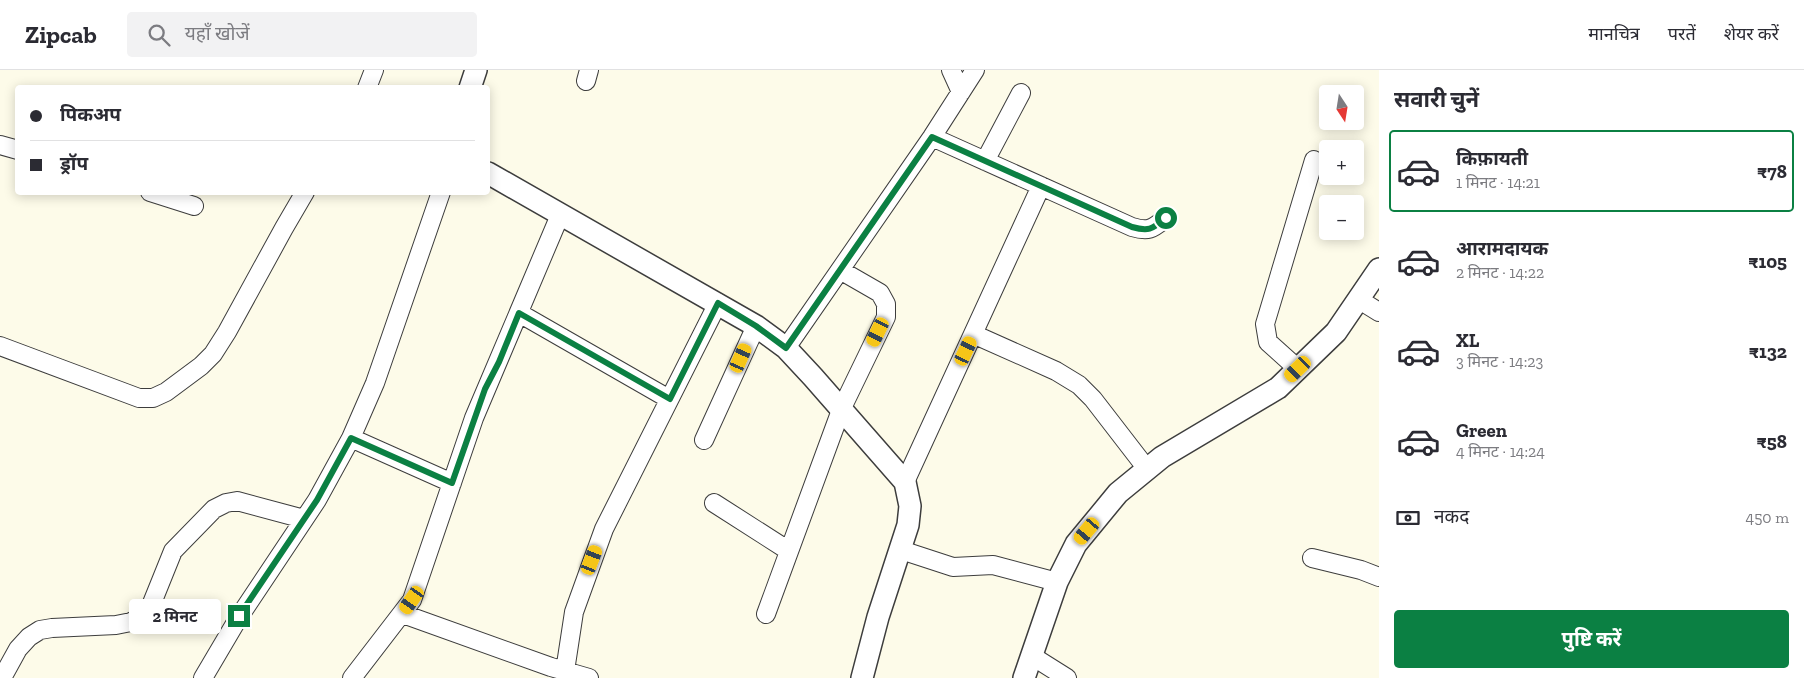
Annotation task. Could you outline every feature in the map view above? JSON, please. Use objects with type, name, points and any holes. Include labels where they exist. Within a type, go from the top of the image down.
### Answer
[{"type":"street","points":[[369,85],[374,70]]},
{"type":"street","points":[[471,85],[476,70]]},
{"type":"street","points":[[951,70],[961,92]]},
{"type":"street","points":[[786,348],[932,137],[975,70]]},
{"type":"street","points":[[985,161],[1021,93]]},
{"type":"street","points":[[932,137],[1138,229],[1145,231],[1154,228],[1166,218]]},
{"type":"street","points":[[0,145],[15,149]]},
{"type":"street","points":[[1298,369],[1268,342],[1264,324],[1314,160]]},
{"type":"street","points":[[490,175],[718,303],[756,326],[786,348],[813,376],[905,482],[910,506],[908,525],[878,617],[862,678]]},
{"type":"street","points":[[905,482],[1041,186]]},
{"type":"street","points":[[159,195],[194,206]]},
{"type":"street","points":[[0,346],[139,398],[152,398],[166,392],[201,366],[213,354],[228,332],[303,195]]},
{"type":"street","points":[[203,678],[239,616],[317,500],[351,438],[375,383],[440,195]]},
{"type":"street","points":[[352,678],[412,600],[482,396],[499,362],[560,215]]},
{"type":"street","points":[[1024,678],[1057,582],[1076,544],[1118,493],[1162,457],[1278,388],[1336,332],[1379,269]]},
{"type":"street","points":[[766,614],[841,410],[886,317],[886,304],[880,293],[840,270]]},
{"type":"street","points":[[1358,300],[1379,312]]},
{"type":"street","points":[[565,671],[574,612],[604,529],[718,303]]},
{"type":"street","points":[[519,313],[670,399]]},
{"type":"street","points":[[704,440],[756,326]]},
{"type":"street","points":[[973,334],[1056,371],[1079,385],[1093,399],[1147,469]]},
{"type":"street","points":[[351,438],[452,483]]},
{"type":"street","points":[[2,678],[18,649],[29,637],[40,630],[116,625],[131,622],[143,616],[150,608],[173,551],[214,509],[226,503],[237,501],[304,519]]},
{"type":"street","points":[[714,503],[789,551]]},
{"type":"street","points":[[901,550],[953,567],[993,565],[1057,582]]},
{"type":"street","points":[[1312,558],[1361,570],[1379,577]]},
{"type":"street","points":[[403,614],[589,678]]},
{"type":"street","points":[[1032,656],[1067,678]]},
{"type":"route","points":[[239,616],[317,500],[351,438],[452,483],[485,389],[499,362],[519,313],[670,399],[718,303],[756,326],[786,348],[932,137],[1132,227],[1145,231],[1154,228],[1166,218]]}]
